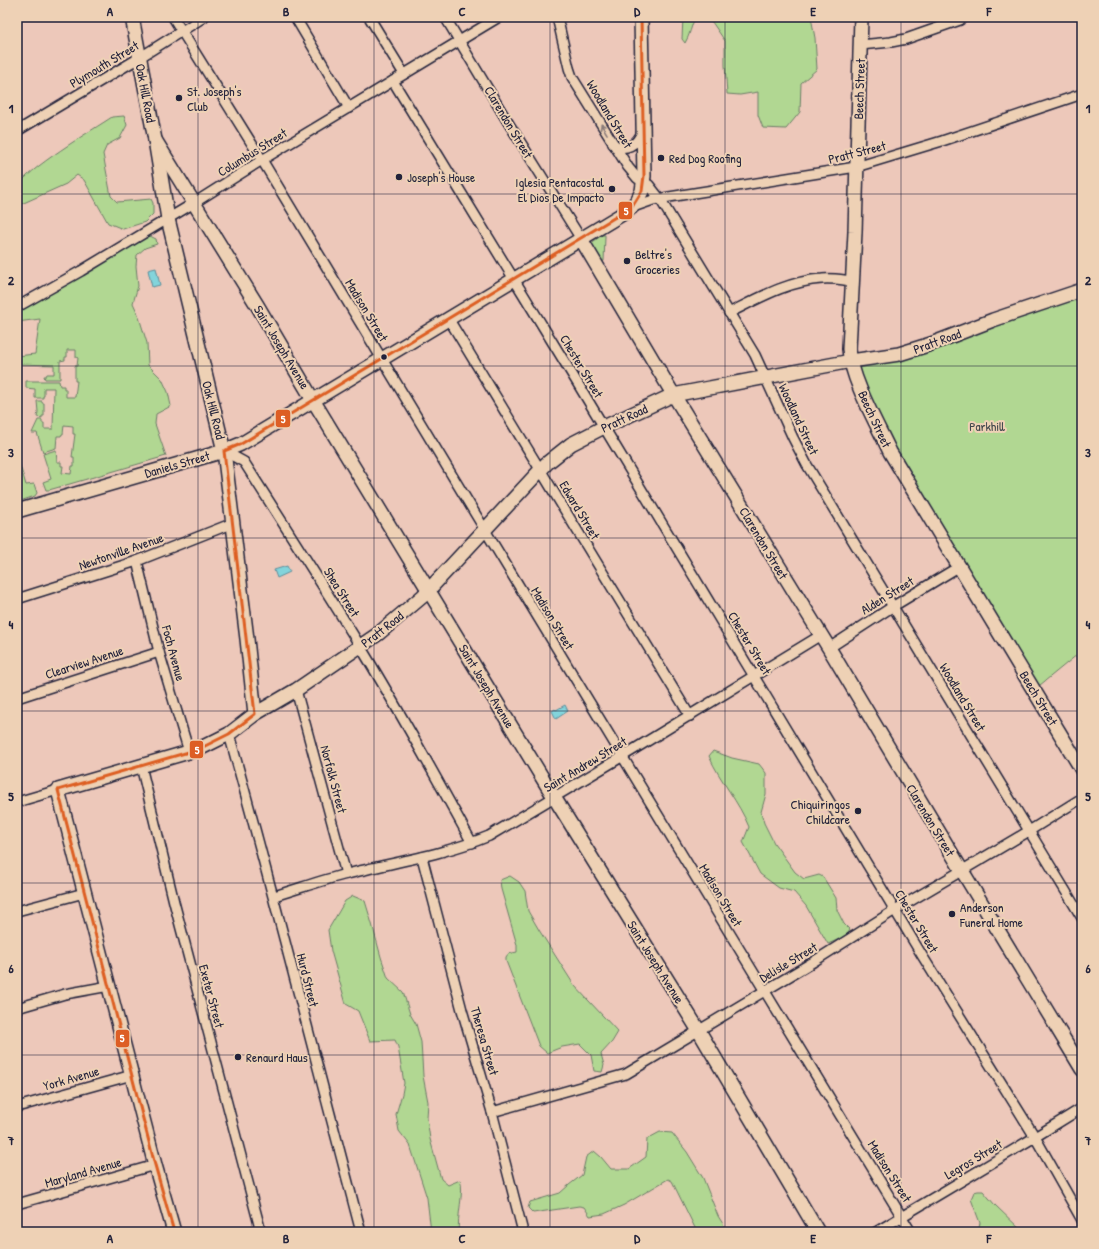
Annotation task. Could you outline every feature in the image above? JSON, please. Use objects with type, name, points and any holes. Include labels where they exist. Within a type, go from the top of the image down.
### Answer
[{"type":"street","name":"Oak Hill Road","points":[[132,17],[168,219],[224,451],[255,714]]},
{"type":"street","name":"Madison Street","points":[[173,17],[262,160],[911,1232]]},
{"type":"street","name":"Plymouth Street","points":[[17,131],[204,17]]},
{"type":"street","points":[[296,17],[349,108]]},
{"type":"street","points":[[369,17],[404,74]]},
{"type":"street","name":"Clarendon Street","points":[[445,17],[506,119],[581,239],[673,394],[829,648],[1082,1069]]},
{"type":"street","name":"Columbus Street","points":[[17,307],[80,272],[499,17]]},
{"type":"street","name":"Woodland Street","points":[[557,17],[570,72],[613,143],[637,178],[649,185],[660,199],[755,355],[802,457],[1082,918]]},
{"type":"street","name":"Daniels Street","points":[[17,511],[224,451],[242,444],[632,207],[642,191],[644,176],[641,17]]},
{"type":"street","name":"Beech Street","points":[[861,17],[853,281],[849,349],[851,362],[857,381],[890,452],[1082,770]]},
{"type":"street","points":[[860,45],[906,39],[960,20]]},
{"type":"street","name":"Chester Street","points":[[393,81],[604,427],[895,910],[1035,1137],[1082,1220]]},
{"type":"street","name":"Pratt Street","points":[[632,207],[660,199],[856,167],[942,141],[1082,94]]},
{"type":"street","points":[[613,143],[618,147],[624,148],[630,146],[639,140],[642,131]]},
{"type":"street","name":"Saint Joseph Avenue","points":[[155,140],[698,1031],[818,1232]]},
{"type":"street","points":[[729,313],[776,290],[800,283],[822,279],[853,281]]},
{"type":"street","name":"Pratt Road","points":[[255,714],[296,690],[360,646],[394,620],[428,590],[541,469],[562,450],[604,427],[673,394],[881,358],[907,352],[993,320],[1082,290]]},
{"type":"street","name":"Edward Street","points":[[448,318],[690,716]]},
{"type":"street","name":"Shea Street","points":[[224,451],[244,462],[360,646],[472,843]]},
{"type":"street","name":"Newtonville Avenue","points":[[17,599],[137,561],[233,523]]},
{"type":"street","name":"Foch Avenue","points":[[137,561],[159,652],[189,752]]},
{"type":"street","name":"Alden Street","points":[[829,648],[892,606],[960,566]]},
{"type":"street","name":"Saint Andrew Street","points":[[274,896],[346,874],[422,857],[472,843],[489,836],[690,716],[821,635]]},
{"type":"street","name":"Clearview Avenue","points":[[17,698],[159,652]]},
{"type":"street","name":"Norfolk Street","points":[[296,690],[346,874]]},
{"type":"street","points":[[17,802],[189,752],[229,734],[255,714]]},
{"type":"street","name":"Hurd Street","points":[[229,734],[274,896],[316,1065],[361,1232]]},
{"type":"street","name":"Exeter Street","points":[[141,766],[174,902],[261,1232]]},
{"type":"street","points":[[58,790],[155,1165],[174,1232]]},
{"type":"street","name":"Delisle Street","points":[[492,1112],[626,1074],[1082,798]]},
{"type":"street","name":"Theresa Street","points":[[422,857],[462,1010],[492,1112],[523,1232]]},
{"type":"street","points":[[17,911],[84,893]]},
{"type":"street","points":[[17,1008],[65,994],[109,986]]},
{"type":"street","name":"York Avenue","points":[[17,1107],[132,1075]]},
{"type":"street","name":"Legros Street","points":[[876,1232],[1082,1108]]},
{"type":"street","name":"Maryland Avenue","points":[[17,1204],[155,1165]]},
{"type":"green space","points":[[683,17],[699,17],[695,18],[685,43],[682,39]]},
{"type":"green space","points":[[705,17],[811,17],[815,38],[817,69],[801,83],[800,112],[786,129],[763,128],[758,115],[758,92],[740,95],[727,94],[725,41],[712,22]]},
{"type":"green space","points":[[124,116],[127,125],[120,138],[107,145],[103,154],[111,196],[117,202],[151,199],[153,203],[153,214],[145,222],[123,229],[108,223],[84,180],[77,175],[66,184],[17,206],[16,190],[23,180],[33,171],[61,150],[112,117]]},
{"type":"green space","points":[[602,235],[605,235],[605,237],[604,261],[602,262],[590,244]]},
{"type":"green space","points":[[150,236],[156,239],[157,244],[145,248],[137,255],[136,266],[138,286],[133,303],[147,343],[148,365],[162,379],[168,392],[171,406],[156,414],[155,424],[166,456],[46,490],[43,482],[51,479],[43,454],[56,450],[57,462],[61,462],[61,466],[63,466],[62,473],[71,474],[72,466],[74,466],[74,457],[72,457],[75,434],[73,434],[73,426],[64,425],[63,434],[61,436],[57,436],[56,448],[43,452],[37,433],[32,433],[38,420],[42,420],[42,423],[44,423],[44,429],[53,429],[54,388],[44,388],[43,398],[35,398],[35,389],[26,388],[26,381],[59,381],[60,386],[64,386],[64,389],[66,389],[66,397],[75,397],[77,381],[75,381],[75,366],[77,366],[78,358],[76,357],[76,350],[67,350],[67,357],[65,357],[65,360],[60,361],[60,379],[45,379],[44,376],[47,374],[54,374],[54,365],[17,364],[17,356],[35,354],[40,319],[17,322],[17,310]]},
{"type":"green space","name":"Parkhill","points":[[1082,290],[1082,657],[1078,654],[1034,690],[911,487],[851,361],[863,361]]},
{"type":"green space","points":[[37,401],[42,401],[42,403],[44,403],[44,416],[42,416],[42,418],[37,417]]},
{"type":"green space","points":[[19,462],[26,485],[34,484],[37,493],[35,496],[17,502],[17,463]]},
{"type":"green space","points":[[713,751],[732,758],[759,764],[766,773],[766,794],[761,812],[764,823],[774,843],[795,872],[804,879],[819,875],[823,877],[836,898],[837,910],[844,924],[850,930],[846,936],[828,944],[806,906],[794,892],[779,888],[760,874],[743,842],[749,827],[740,809],[713,765],[709,756]]},
{"type":"green space","points":[[510,876],[519,882],[525,891],[528,911],[574,985],[618,1032],[612,1042],[601,1054],[604,1065],[602,1072],[594,1071],[591,1055],[580,1044],[562,1047],[547,1053],[539,1046],[506,961],[508,954],[517,952],[517,945],[501,889],[500,880]]},
{"type":"green space","points":[[353,896],[365,901],[388,978],[403,992],[410,1014],[416,1024],[421,1042],[423,1076],[428,1102],[427,1118],[430,1139],[441,1179],[448,1185],[460,1180],[462,1190],[458,1226],[459,1232],[431,1232],[427,1198],[410,1145],[399,1131],[396,1114],[404,1083],[398,1047],[395,1040],[370,1041],[358,1011],[346,1004],[331,951],[328,930],[345,901]]},
{"type":"green space","points":[[660,1132],[672,1133],[687,1152],[703,1178],[718,1216],[728,1232],[697,1232],[672,1181],[668,1179],[624,1205],[604,1214],[590,1216],[584,1207],[579,1206],[533,1213],[528,1208],[530,1202],[560,1193],[582,1175],[586,1157],[594,1151],[611,1169],[629,1169],[646,1157],[647,1139]]},
{"type":"green space","points":[[983,1191],[1023,1232],[978,1232],[980,1223],[971,1199],[974,1192]]},
{"type":"water","points":[[156,268],[160,285],[152,287],[148,270]]},
{"type":"water","points":[[287,566],[290,572],[277,578],[274,570]]},
{"type":"water","points":[[565,705],[568,711],[556,719],[552,711]]},
{"type":"transit line","name":"5","points":[[174,1232],[155,1165],[58,790],[199,749],[229,734],[255,714],[224,451],[241,444],[632,207],[642,191],[644,176],[641,17]]},
{"type":"place","name":"St. Joseph's Club","points":[[179,98]]},
{"type":"place","name":"Red Dog Roofing","points":[[661,158]]},
{"type":"place","name":"Joseph's House","points":[[399,177]]},
{"type":"place","name":"Iglesia Pentacostal El Dios De Impacto","points":[[612,189]]},
{"type":"place","name":"Beltre's Groceries","points":[[627,261]]},
{"type":"place","name":"Chiquiringos Childcare","points":[[858,811]]},
{"type":"place","name":"Anderson Funeral Home","points":[[952,914]]},
{"type":"place","name":"Renaurd Haus","points":[[238,1057]]}]
